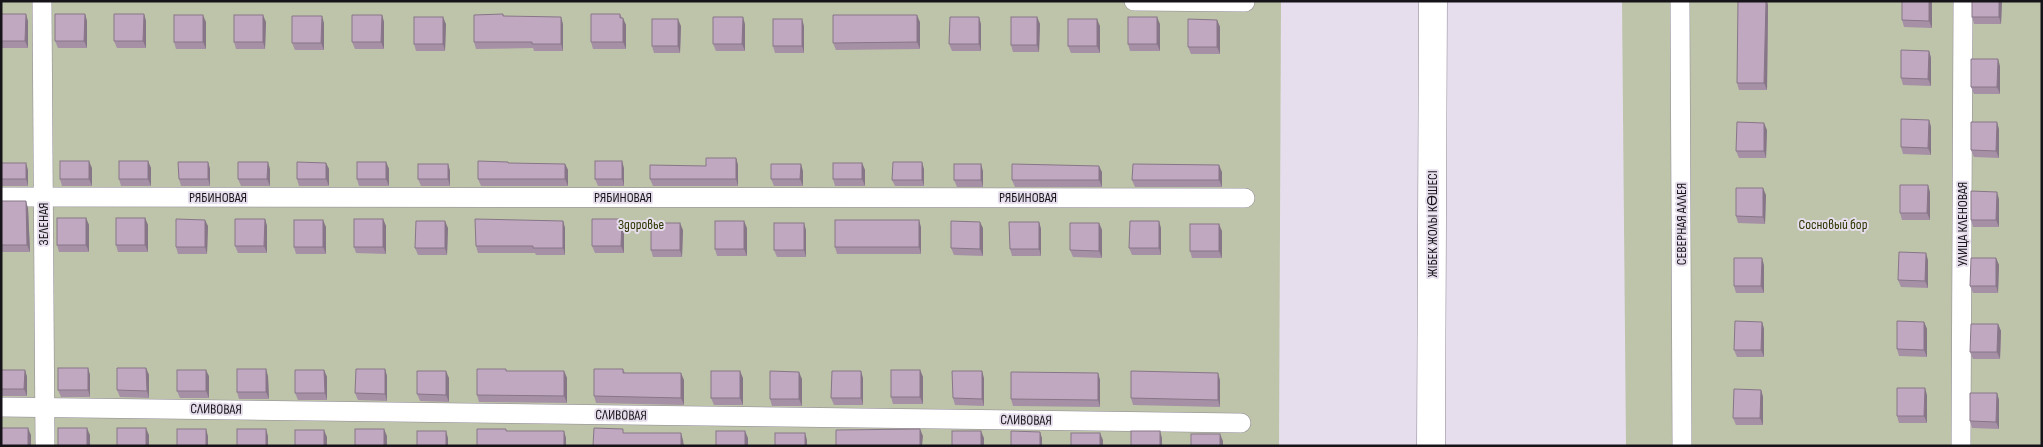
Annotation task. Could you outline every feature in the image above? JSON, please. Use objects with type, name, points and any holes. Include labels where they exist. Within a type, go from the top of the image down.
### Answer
[{"type":"highway","name":"ЖІБЕК ЖОЛЫ КӨШЕСІ","points":[[1431,446],[1432,1]]},
{"type":"street","name":"ЗЕЛЕНАЯ","points":[[42,1],[45,446]]},
{"type":"street","points":[[1134,1],[1245,2]]},
{"type":"street","name":"СЕВЕРНАЯ АЛЛЕЯ","points":[[1680,1],[1682,446]]},
{"type":"street","name":"УЛИЦА КЛЕНОВАЯ","points":[[1961,446],[1963,1]]},
{"type":"street","name":"РЯБИНОВАЯ","points":[[1,197],[1245,198]]},
{"type":"street","name":"СЛИВОВАЯ","points":[[1,407],[1241,423]]},
{"type":"green space","name":"Здоровье","points":[[1,1],[1281,1],[1279,446],[1,446]]},
{"type":"green space","name":"Сосновый бор","points":[[1622,1],[2042,1],[2042,446],[1626,446]]},
{"type":"building","points":[[1738,1],[1766,1],[1764,83],[1737,83]]},
{"type":"building","points":[[1902,1],[1929,1],[1929,21],[1902,20]]},
{"type":"building","points":[[1972,1],[1999,1],[1999,17],[1972,17]]},
{"type":"building","points":[[1,14],[26,14],[25,41],[1,41]]},
{"type":"building","points":[[55,14],[85,14],[84,41],[55,41]]},
{"type":"building","points":[[114,14],[144,14],[143,41],[114,41]]},
{"type":"building","points":[[503,14],[503,16],[561,17],[561,44],[474,42],[474,15]]},
{"type":"building","points":[[591,14],[620,14],[620,18],[623,18],[623,42],[591,42]]},
{"type":"building","points":[[174,15],[203,15],[203,42],[174,42]]},
{"type":"building","points":[[234,15],[263,15],[263,42],[234,42]]},
{"type":"building","points":[[352,15],[382,15],[381,42],[352,42]]},
{"type":"building","points":[[833,15],[917,15],[917,42],[833,43]]},
{"type":"building","points":[[292,16],[322,16],[321,43],[292,43]]},
{"type":"building","points":[[414,17],[443,17],[443,44],[414,44]]},
{"type":"building","points":[[713,17],[743,17],[742,44],[713,44]]},
{"type":"building","points":[[950,17],[979,17],[979,44],[949,44]]},
{"type":"building","points":[[1011,17],[1037,17],[1037,45],[1011,45]]},
{"type":"building","points":[[1128,17],[1157,17],[1157,44],[1128,44]]},
{"type":"building","points":[[652,19],[678,19],[678,46],[652,46]]},
{"type":"building","points":[[773,19],[802,19],[802,46],[773,46]]},
{"type":"building","points":[[1068,19],[1097,19],[1097,46],[1068,46]]},
{"type":"building","points":[[1188,19],[1217,20],[1217,47],[1188,47]]},
{"type":"building","points":[[1901,50],[1929,51],[1928,79],[1901,78]]},
{"type":"building","points":[[1971,59],[1998,59],[1997,87],[1971,87]]},
{"type":"building","points":[[1901,119],[1929,120],[1928,148],[1901,147]]},
{"type":"building","points":[[1737,122],[1764,123],[1764,151],[1736,151]]},
{"type":"building","points":[[1971,122],[1997,122],[1996,151],[1971,150]]},
{"type":"building","points":[[706,158],[736,158],[736,179],[650,179],[650,165],[706,166]]},
{"type":"building","points":[[60,161],[89,161],[89,179],[60,179]]},
{"type":"building","points":[[119,161],[148,161],[148,179],[119,179]]},
{"type":"building","points":[[478,161],[565,164],[565,179],[478,179]]},
{"type":"building","points":[[595,161],[622,161],[622,179],[595,179]]},
{"type":"building","points":[[178,162],[208,162],[208,179],[179,179]]},
{"type":"building","points":[[238,162],[268,162],[267,179],[238,179]]},
{"type":"building","points":[[297,162],[326,163],[326,179],[297,179]]},
{"type":"building","points":[[357,162],[386,162],[386,179],[357,179]]},
{"type":"building","points":[[893,162],[922,162],[922,180],[892,180]]},
{"type":"building","points":[[1,163],[26,163],[26,179],[1,179]]},
{"type":"building","points":[[833,163],[862,163],[862,179],[833,179]]},
{"type":"building","points":[[418,164],[448,164],[448,179],[418,179]]},
{"type":"building","points":[[771,164],[801,164],[800,179],[771,179]]},
{"type":"building","points":[[954,164],[981,164],[981,180],[954,180]]},
{"type":"building","points":[[1012,164],[1099,166],[1099,180],[1012,180]]},
{"type":"building","points":[[1133,164],[1219,165],[1219,180],[1132,180]]},
{"type":"building","points":[[1900,185],[1928,185],[1927,213],[1900,213]]},
{"type":"building","points":[[1736,188],[1763,188],[1763,217],[1736,216]]},
{"type":"building","points":[[1971,191],[1997,192],[1996,220],[1971,220]]},
{"type":"building","points":[[1,201],[26,201],[27,245],[1,245]]},
{"type":"building","points":[[57,218],[86,218],[86,245],[57,245]]},
{"type":"building","points":[[116,218],[145,218],[145,245],[116,245]]},
{"type":"building","points":[[176,219],[205,220],[205,247],[176,247]]},
{"type":"building","points":[[235,219],[265,219],[264,246],[235,246]]},
{"type":"building","points":[[354,219],[383,219],[383,247],[354,247]]},
{"type":"building","points":[[475,219],[563,221],[563,248],[476,246]]},
{"type":"building","points":[[592,219],[622,219],[621,246],[592,246]]},
{"type":"building","points":[[294,220],[323,220],[323,247],[294,247]]},
{"type":"building","points":[[835,220],[919,220],[919,247],[835,247]]},
{"type":"building","points":[[416,221],[445,221],[445,248],[415,248]]},
{"type":"building","points":[[715,221],[744,221],[744,249],[715,249]]},
{"type":"building","points":[[951,221],[980,222],[980,249],[951,248]]},
{"type":"building","points":[[1130,221],[1159,221],[1159,248],[1129,248]]},
{"type":"building","points":[[1009,222],[1039,222],[1039,249],[1010,249]]},
{"type":"building","points":[[651,223],[680,223],[680,250],[651,250]]},
{"type":"building","points":[[774,223],[804,223],[804,250],[774,250]]},
{"type":"building","points":[[1070,223],[1099,223],[1099,251],[1070,250]]},
{"type":"building","points":[[1190,224],[1219,224],[1219,251],[1190,251]]},
{"type":"building","points":[[1899,252],[1926,253],[1925,281],[1898,280]]},
{"type":"building","points":[[1734,258],[1762,258],[1761,286],[1734,286]]},
{"type":"building","points":[[1971,258],[1996,258],[1996,286],[1970,286]]},
{"type":"building","points":[[1735,321],[1762,322],[1761,350],[1734,350]]},
{"type":"building","points":[[1897,321],[1924,322],[1924,350],[1897,349]]},
{"type":"building","points":[[1971,324],[1998,324],[1997,352],[1970,352]]},
{"type":"building","points":[[58,368],[88,368],[88,390],[58,390]]},
{"type":"building","points":[[117,368],[146,368],[147,391],[117,390]]},
{"type":"building","points":[[237,369],[266,369],[266,392],[237,392]]},
{"type":"building","points":[[356,369],[385,369],[385,394],[355,393]]},
{"type":"building","points":[[477,369],[564,371],[564,396],[477,395]]},
{"type":"building","points":[[594,369],[623,369],[623,373],[681,373],[681,398],[594,396]]},
{"type":"building","points":[[1,370],[25,370],[24,389],[1,389]]},
{"type":"building","points":[[177,370],[206,370],[206,391],[177,391]]},
{"type":"building","points":[[295,370],[324,370],[325,393],[295,393]]},
{"type":"building","points":[[891,370],[920,370],[920,397],[891,397]]},
{"type":"building","points":[[417,371],[446,371],[446,395],[417,394]]},
{"type":"building","points":[[711,371],[740,371],[740,398],[711,398]]},
{"type":"building","points":[[770,371],[799,372],[799,399],[770,399]]},
{"type":"building","points":[[832,371],[861,371],[861,398],[831,398]]},
{"type":"building","points":[[952,371],[982,371],[982,399],[953,398]]},
{"type":"building","points":[[1131,371],[1218,373],[1218,400],[1131,398]]},
{"type":"building","points":[[1011,372],[1098,373],[1098,400],[1011,399]]},
{"type":"building","points":[[1897,388],[1925,388],[1924,416],[1897,416]]},
{"type":"building","points":[[1734,389],[1761,390],[1760,418],[1733,418]]},
{"type":"building","points":[[1970,393],[1997,393],[1996,422],[1970,421]]},
{"type":"building","points":[[1,428],[28,428],[28,446],[1,446]]},
{"type":"building","points":[[58,428],[87,428],[87,446],[58,446]]},
{"type":"building","points":[[117,428],[146,428],[146,446],[117,446]]},
{"type":"building","points":[[594,428],[623,429],[623,433],[681,433],[681,446],[593,446]]},
{"type":"building","points":[[177,429],[206,429],[206,446],[177,446]]},
{"type":"building","points":[[237,429],[266,429],[266,446],[237,446]]},
{"type":"building","points":[[355,429],[384,429],[384,446],[355,446]]},
{"type":"building","points":[[477,429],[564,431],[564,446],[477,446]]},
{"type":"building","points":[[920,429],[920,446],[836,446],[836,430]]},
{"type":"building","points":[[295,430],[324,430],[324,446],[295,446]]},
{"type":"building","points":[[417,431],[446,431],[446,446],[417,446]]},
{"type":"building","points":[[716,431],[745,431],[745,446],[716,446]]},
{"type":"building","points":[[952,431],[981,431],[981,446],[952,446]]},
{"type":"building","points":[[1011,431],[1040,432],[1040,446],[1011,446]]},
{"type":"building","points":[[1131,431],[1160,431],[1160,446],[1131,446]]},
{"type":"building","points":[[775,433],[805,433],[805,446],[775,446]]},
{"type":"building","points":[[1071,433],[1100,433],[1100,446],[1071,446]]},
{"type":"building","points":[[1191,434],[1220,434],[1220,446],[1191,446]]}]
